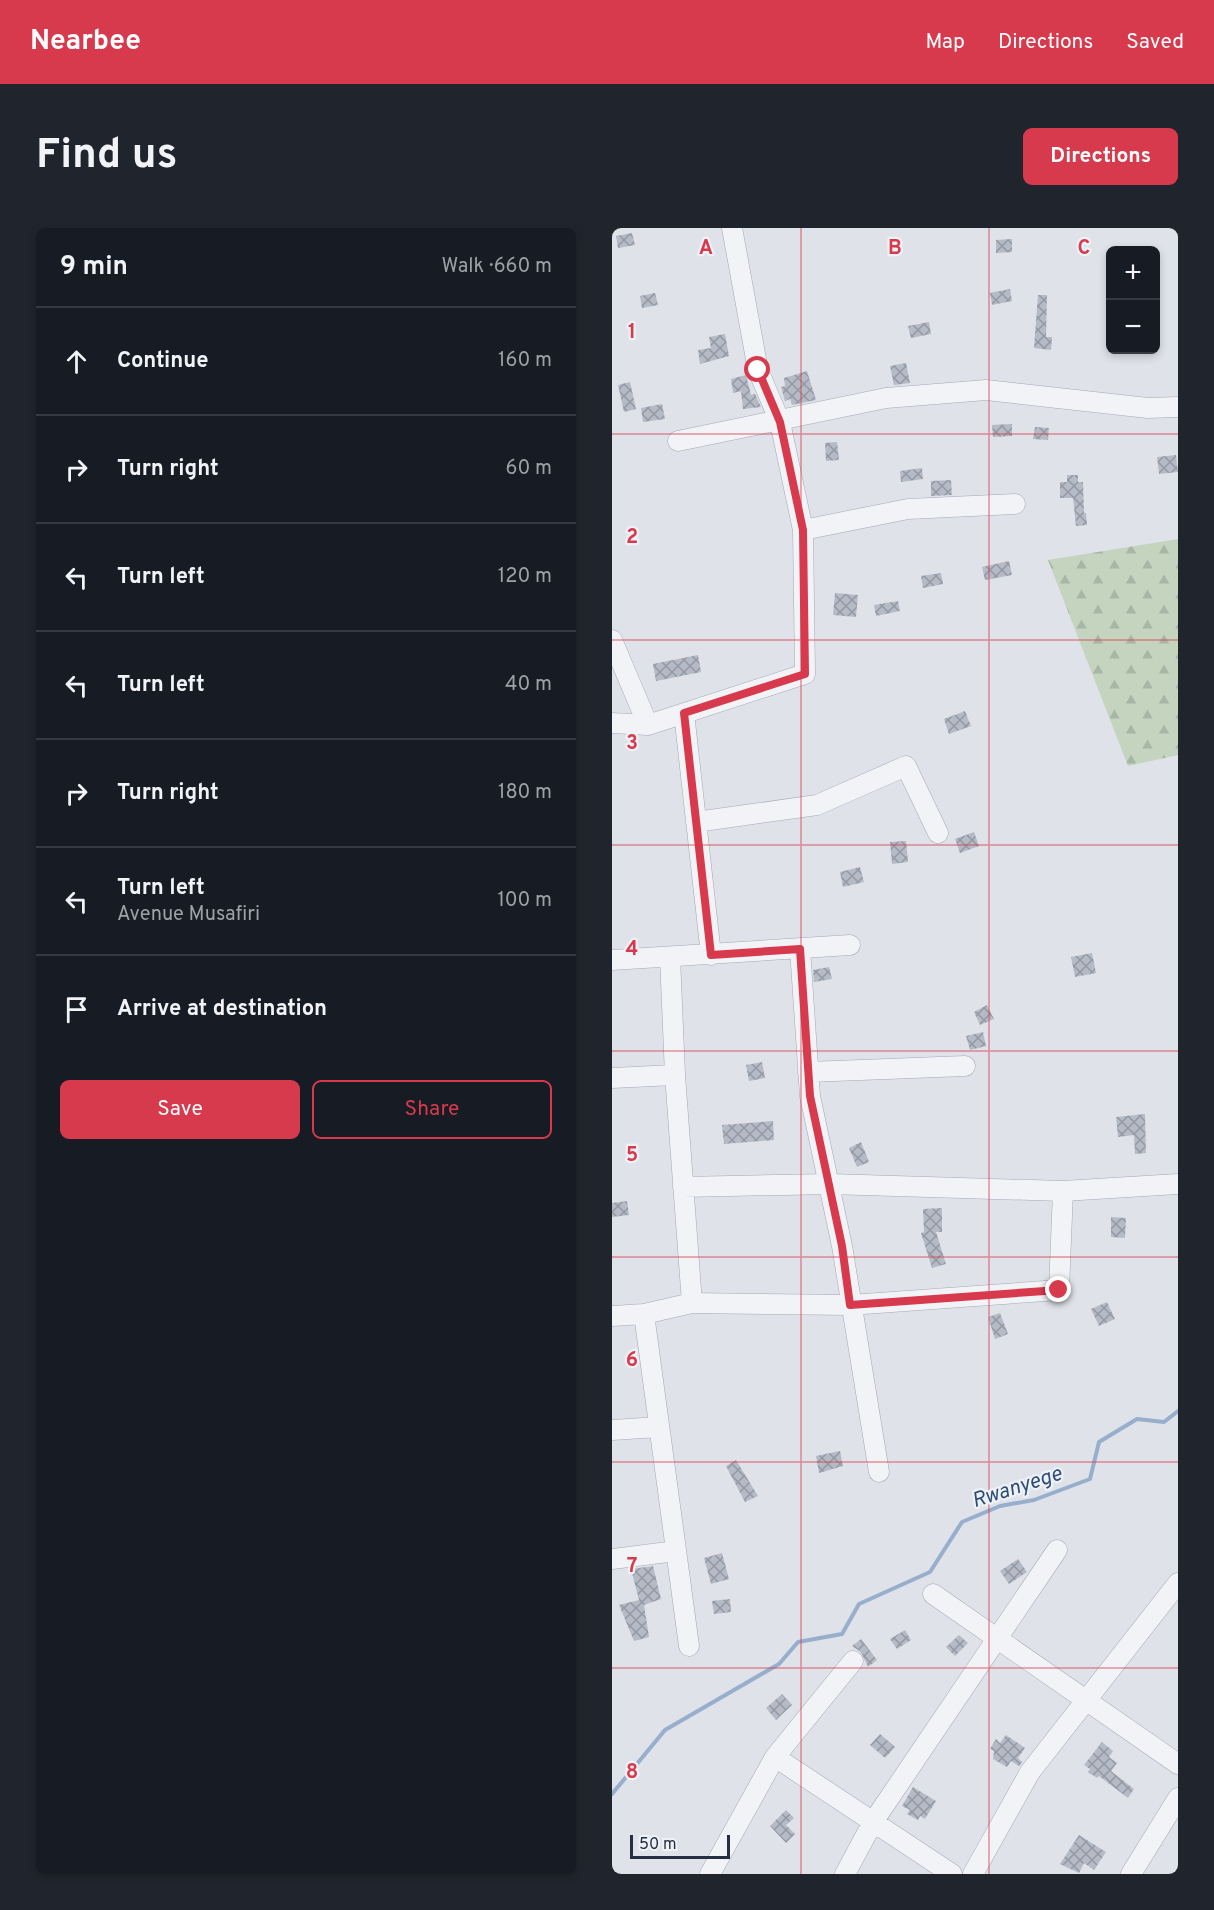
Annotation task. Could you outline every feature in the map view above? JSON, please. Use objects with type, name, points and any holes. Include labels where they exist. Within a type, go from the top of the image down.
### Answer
[{"type":"street","points":[[612,723],[648,725],[805,674],[803,530],[780,422],[758,370],[732,228]]},
{"type":"street","points":[[678,441],[780,422],[886,398],[986,390],[1148,408],[1178,407]]},
{"type":"street","points":[[803,530],[908,509],[1015,504]]},
{"type":"street","points":[[612,640],[648,725]]},
{"type":"street","points":[[684,713],[711,955]]},
{"type":"street","points":[[696,822],[817,805],[906,766],[938,833]]},
{"type":"street","points":[[612,960],[850,945]]},
{"type":"street","points":[[800,949],[810,1096],[842,1246],[879,1472]]},
{"type":"street","points":[[670,957],[675,1075],[692,1303]]},
{"type":"street","points":[[808,1072],[964,1066]]},
{"type":"street","points":[[612,1078],[675,1075]]},
{"type":"street","points":[[683,1186],[829,1184],[1062,1191],[1178,1184]]},
{"type":"street","points":[[612,1316],[644,1314],[692,1303],[850,1305],[1059,1290],[1062,1191]]},
{"type":"street","points":[[644,1314],[689,1646]]},
{"type":"street","points":[[612,1430],[659,1427]]},
{"type":"street","points":[[845,1874],[873,1822],[1057,1550]]},
{"type":"street","points":[[612,1559],[676,1551]]},
{"type":"street","points":[[973,1874],[1030,1772],[1178,1583]]},
{"type":"street","points":[[933,1594],[1178,1764]]},
{"type":"street","points":[[710,1874],[775,1757],[854,1661]]},
{"type":"street","points":[[775,1757],[952,1874]]},
{"type":"street","points":[[1131,1874],[1178,1798]]},
{"type":"green space","points":[[1178,539],[1178,755],[1128,766],[1048,560]]},
{"type":"building","points":[[632,233],[635,245],[618,248],[616,236]]},
{"type":"building","points":[[1012,239],[1012,252],[996,253],[996,240]]},
{"type":"building","points":[[1010,289],[1012,301],[992,305],[990,293]]},
{"type":"building","points":[[655,293],[658,305],[642,308],[640,296]]},
{"type":"building","points":[[1038,295],[1047,295],[1046,337],[1052,337],[1051,350],[1034,348]]},
{"type":"building","points":[[929,322],[931,334],[911,338],[908,326]]},
{"type":"building","points":[[725,334],[729,356],[700,364],[698,350],[711,348],[709,337]]},
{"type":"building","points":[[906,363],[910,383],[894,385],[890,366]]},
{"type":"building","points":[[807,371],[816,400],[792,405],[790,399],[785,401],[781,387],[785,386],[784,378]]},
{"type":"building","points":[[746,375],[751,395],[755,394],[761,407],[743,409],[741,391],[733,393],[731,379]]},
{"type":"building","points":[[630,382],[636,409],[624,412],[618,385]]},
{"type":"building","points":[[662,404],[665,419],[643,422],[641,408]]},
{"type":"building","points":[[1012,424],[1012,436],[993,437],[992,425]]},
{"type":"building","points":[[1035,427],[1049,428],[1048,440],[1033,439]]},
{"type":"building","points":[[837,442],[839,460],[826,461],[825,443]]},
{"type":"building","points":[[1176,455],[1178,472],[1159,474],[1157,457]]},
{"type":"building","points":[[922,468],[923,479],[901,482],[900,471]]},
{"type":"building","points":[[1067,475],[1078,475],[1078,482],[1083,482],[1084,513],[1086,513],[1087,525],[1076,526],[1073,498],[1060,498],[1060,482],[1067,482]]},
{"type":"building","points":[[951,480],[952,495],[931,496],[931,481]]},
{"type":"building","points":[[1009,561],[1012,575],[985,580],[982,567]]},
{"type":"building","points":[[941,573],[943,584],[923,588],[921,576]]},
{"type":"building","points":[[835,593],[858,595],[856,617],[833,615]]},
{"type":"building","points":[[898,601],[900,611],[876,616],[874,605]]},
{"type":"building","points":[[698,655],[701,672],[656,681],[653,664]]},
{"type":"building","points":[[965,711],[971,726],[949,734],[944,719]]},
{"type":"building","points":[[974,832],[979,846],[960,853],[955,839]]},
{"type":"building","points":[[906,841],[908,862],[892,864],[890,842]]},
{"type":"building","points":[[860,867],[864,882],[843,887],[840,872]]},
{"type":"building","points":[[1092,953],[1096,973],[1075,977],[1071,957]]},
{"type":"building","points":[[829,967],[832,979],[814,982],[813,970]]},
{"type":"building","points":[[987,1005],[994,1019],[980,1025],[974,1012]]},
{"type":"building","points":[[983,1032],[986,1046],[970,1050],[966,1036]]},
{"type":"building","points":[[762,1062],[765,1078],[749,1081],[746,1065]]},
{"type":"building","points":[[1145,1114],[1146,1153],[1135,1154],[1134,1135],[1118,1137],[1116,1117]]},
{"type":"building","points":[[773,1121],[774,1140],[724,1144],[722,1125]]},
{"type":"building","points":[[861,1142],[869,1162],[857,1167],[849,1148]]},
{"type":"building","points":[[627,1201],[629,1215],[612,1217],[612,1203]]},
{"type":"building","points":[[942,1208],[942,1232],[936,1232],[946,1264],[932,1268],[921,1233],[924,1232],[923,1209]]},
{"type":"building","points":[[1111,1217],[1126,1218],[1125,1238],[1111,1237]]},
{"type":"building","points":[[1107,1302],[1115,1319],[1099,1326],[1091,1309]]},
{"type":"building","points":[[1000,1313],[1008,1334],[995,1339],[988,1317]]},
{"type":"building","points":[[840,1451],[843,1466],[819,1473],[816,1456]]},
{"type":"building","points":[[736,1460],[758,1496],[745,1502],[726,1466]]},
{"type":"building","points":[[722,1553],[729,1579],[711,1584],[704,1558]]},
{"type":"building","points":[[1018,1559],[1027,1572],[1009,1584],[1000,1571]]},
{"type":"building","points":[[653,1566],[661,1599],[644,1605],[649,1637],[634,1641],[619,1605],[639,1600],[631,1569]]},
{"type":"building","points":[[730,1599],[731,1612],[714,1614],[712,1601]]},
{"type":"building","points":[[905,1630],[911,1640],[897,1649],[890,1639]]},
{"type":"building","points":[[959,1635],[968,1643],[955,1656],[946,1647]]},
{"type":"building","points":[[861,1639],[877,1660],[868,1667],[861,1652],[852,1646]]},
{"type":"building","points":[[782,1694],[792,1705],[776,1720],[766,1708]]},
{"type":"building","points":[[880,1734],[895,1747],[885,1758],[870,1745]]},
{"type":"building","points":[[1006,1735],[1025,1748],[1018,1758],[1022,1762],[1019,1766],[1011,1761],[1007,1767],[993,1759],[994,1751],[990,1749],[996,1739],[1000,1743]]},
{"type":"building","points":[[1102,1742],[1113,1751],[1109,1757],[1117,1763],[1111,1771],[1134,1789],[1128,1798],[1099,1776],[1097,1778],[1088,1772],[1090,1769],[1084,1765]]},
{"type":"building","points":[[913,1787],[936,1801],[925,1819],[920,1816],[918,1820],[907,1814],[910,1810],[902,1806]]},
{"type":"building","points":[[786,1810],[794,1818],[786,1825],[795,1834],[786,1843],[770,1826]]},
{"type":"building","points":[[1079,1835],[1106,1852],[1094,1870],[1084,1863],[1079,1873],[1060,1864]]},
{"type":"waterway","name":"Rwanyege","points":[[612,1794],[665,1730],[779,1664],[798,1642],[842,1634],[859,1604],[930,1572],[962,1522],[1000,1506],[1034,1500],[1090,1479],[1099,1442],[1137,1419],[1164,1422],[1178,1411]]},
{"type":"route","points":[[758,370],[780,422],[803,530],[805,674],[684,713],[711,955],[800,949],[810,1096],[842,1246],[850,1305],[1059,1290]]}]
